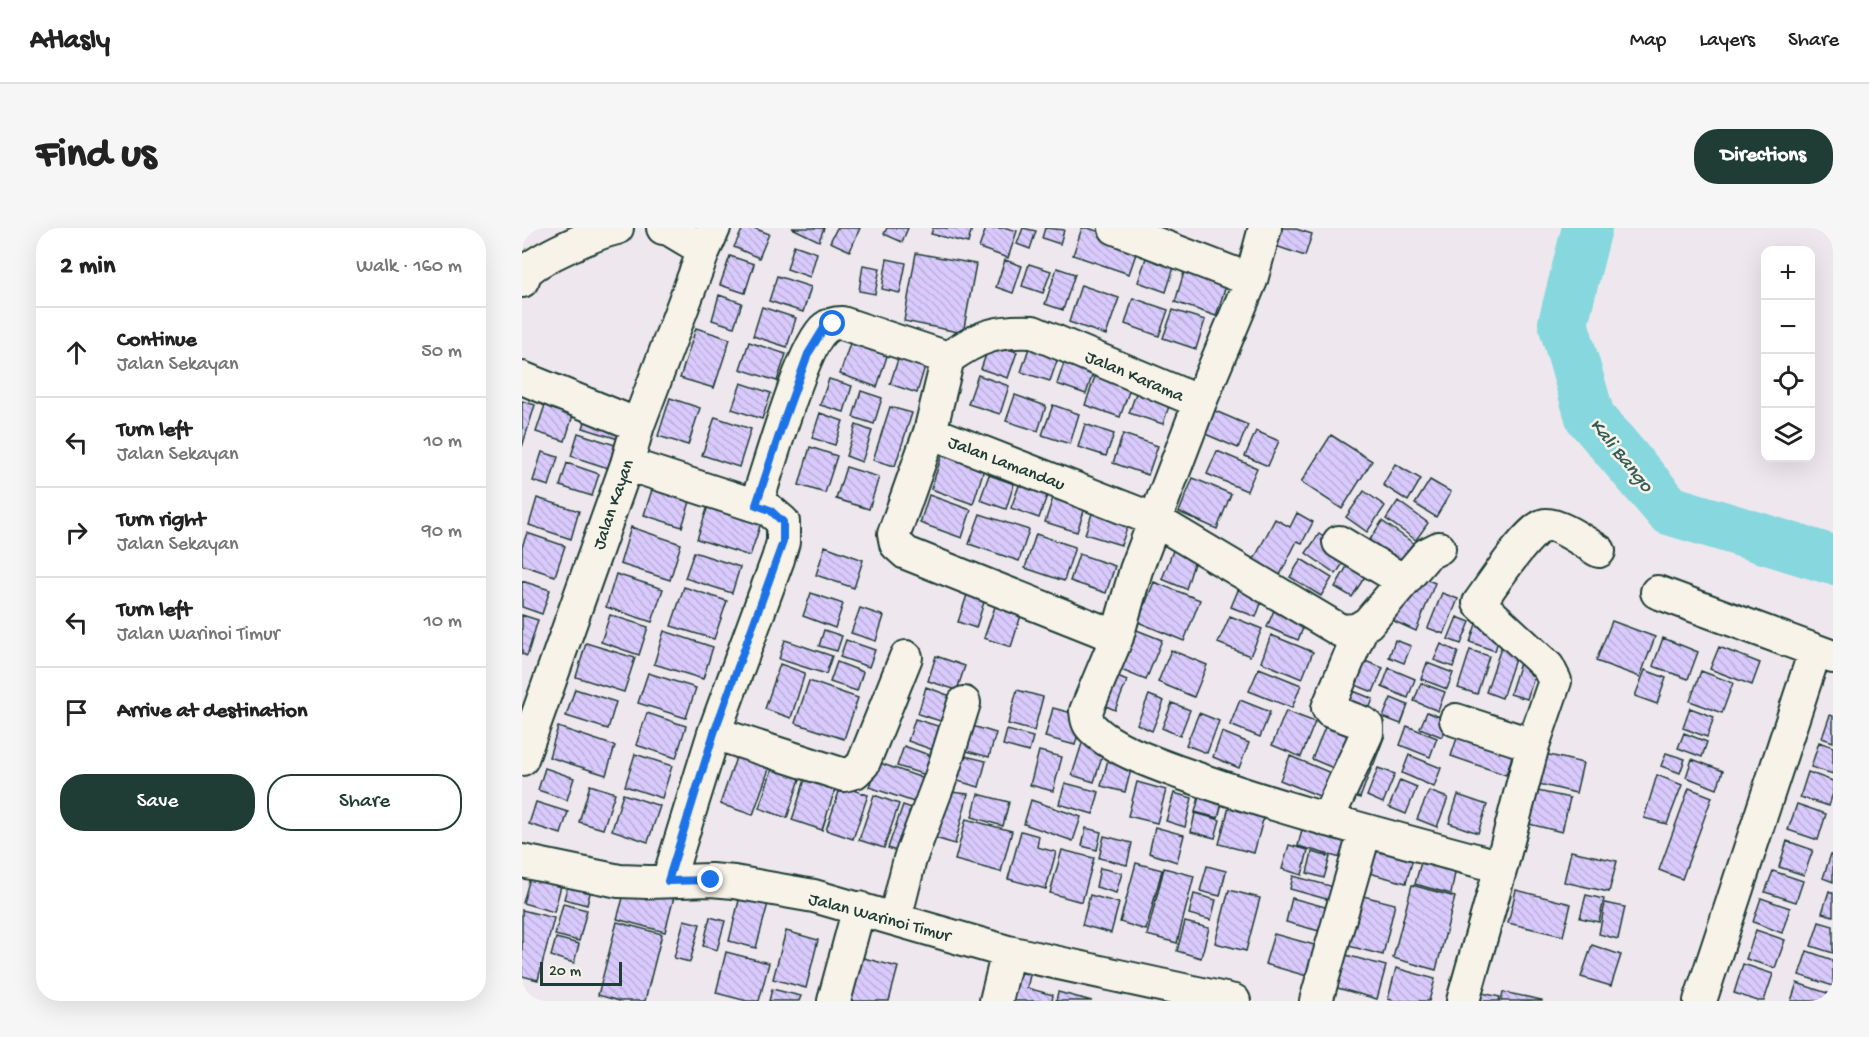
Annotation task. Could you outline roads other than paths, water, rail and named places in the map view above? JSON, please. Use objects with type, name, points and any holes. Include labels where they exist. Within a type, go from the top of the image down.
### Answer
[{"type":"street","points":[[523,276],[542,261],[577,243],[617,228]]},
{"type":"street","points":[[663,228],[709,239]]},
{"type":"street","points":[[1115,228],[1251,280]]},
{"type":"street","name":"Jalan Karama","points":[[948,358],[991,335],[1010,331],[1033,332],[1200,402],[1251,280],[1265,228]]},
{"type":"street","name":"Jalan Kayan","points":[[522,759],[627,464],[638,425],[709,239]]},
{"type":"street","points":[[756,505],[808,354],[824,328],[842,323],[948,358]]},
{"type":"street","name":"Jalan Lamandau","points":[[948,358],[930,432],[1155,520],[1341,631],[1362,627]]},
{"type":"street","points":[[522,378],[638,425]]},
{"type":"street","points":[[1200,402],[1136,570],[1117,637],[1086,711],[1087,721],[1092,728],[1120,747],[1227,790],[1365,831],[1501,867]]},
{"type":"street","points":[[930,432],[894,534],[896,544],[906,553],[1117,637]]},
{"type":"street","points":[[627,464],[770,510],[783,522],[783,542],[714,733],[668,881]]},
{"type":"street","points":[[1463,1001],[1533,745],[1556,681],[1548,667],[1479,603],[1529,535],[1544,525],[1554,526],[1599,551]]},
{"type":"street","points":[[1338,542],[1402,580]]},
{"type":"street","points":[[1327,820],[1367,733],[1367,726],[1363,723],[1330,711],[1328,708],[1362,627],[1368,623],[1426,554],[1439,548]]},
{"type":"street","points":[[1657,592],[1824,654],[1700,1001]]},
{"type":"street","points":[[714,733],[844,775],[855,772],[863,764],[906,657]]},
{"type":"street","points":[[895,919],[910,859],[941,777],[964,703]]},
{"type":"street","points":[[1456,720],[1533,745]]},
{"type":"street","points":[[1316,1001],[1365,831]]},
{"type":"street","name":"Jalan Warinoi Timur","points":[[522,861],[619,881],[711,880],[814,896],[1008,951],[1224,1000]]},
{"type":"street","points":[[834,1001],[859,908]]},
{"type":"street","points":[[996,1001],[1008,951]]},
{"type":"waterway","name":"Kali Bango","points":[[1587,228],[1563,323],[1590,417],[1669,510],[1833,560]]}]
